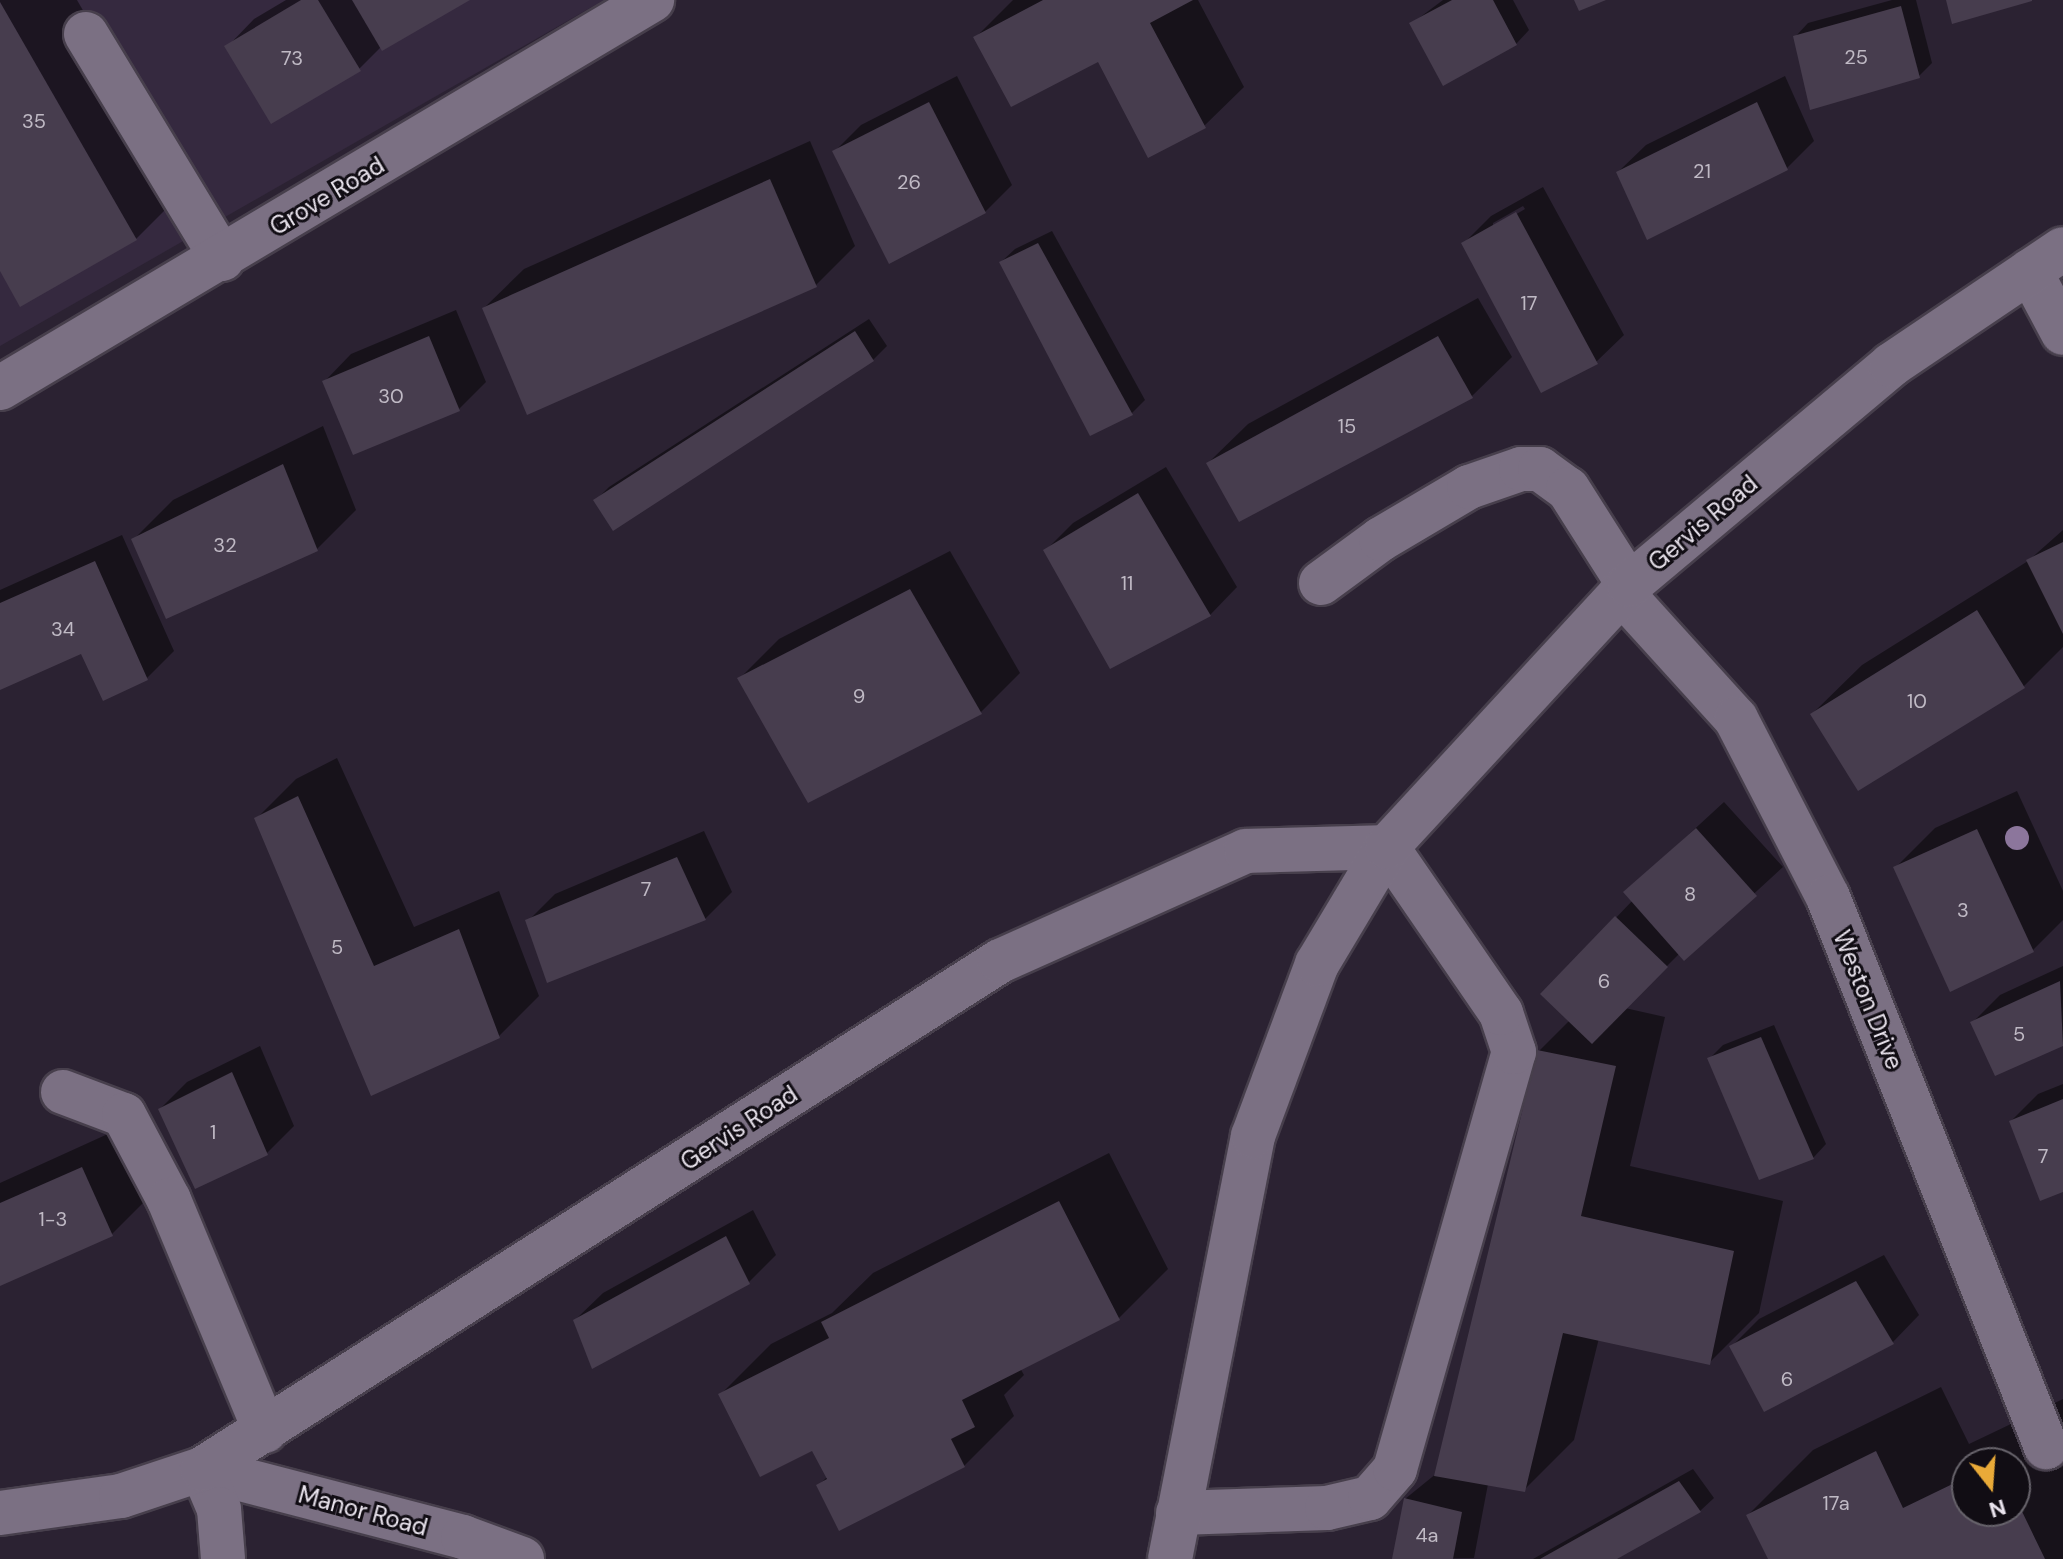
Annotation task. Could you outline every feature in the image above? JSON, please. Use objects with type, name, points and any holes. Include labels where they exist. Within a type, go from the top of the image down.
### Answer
[{"type":"street","name":"Grove Road","points":[[0,388],[222,259],[605,12],[652,0]]},
{"type":"street","points":[[86,34],[222,259]]},
{"type":"street","points":[[2046,260],[2063,333]]},
{"type":"street","name":"Gervis Road","points":[[1170,1559],[1253,1136],[1317,964],[1387,847],[1625,589],[1891,365],[2046,260]]},
{"type":"street","name":"Weston Drive","points":[[1321,583],[1381,539],[1469,487],[1521,469],[1540,469],[1568,489],[1625,589],[1736,719],[1828,897],[2046,1447]]},
{"type":"street","points":[[1178,1513],[1327,1508],[1370,1498],[1395,1469],[1514,1052],[1501,1013],[1387,847]]},
{"type":"street","name":"Gervis Road","points":[[0,1513],[121,1496],[202,1469],[1000,961],[1246,851],[1387,847]]},
{"type":"street","points":[[63,1092],[124,1115],[169,1200],[265,1431]]},
{"type":"street","points":[[202,1469],[219,1509],[223,1559]]},
{"type":"street","name":"Manor Road","points":[[202,1469],[463,1537],[522,1559]]},
{"type":"street","name":"Gervis Road","points":[[1177,1559],[1178,1513]]},
{"type":"shaded area","points":[[0,0],[604,0],[0,346]]},
{"type":"building","points":[[301,0],[318,0],[361,71],[271,124],[224,46]]},
{"type":"building","points":[[352,0],[470,0],[382,51]]},
{"type":"building","points":[[1043,0],[1193,0],[1150,23],[1206,128],[1148,158],[1098,62],[1011,107],[973,37]]},
{"type":"building","points":[[1452,0],[1493,0],[1517,45],[1443,86],[1409,23]]},
{"type":"building","points":[[1574,0],[1606,0],[1579,11]]},
{"type":"building","points":[[1946,0],[2032,0],[2032,1],[1952,24]]},
{"type":"building","points":[[0,2],[137,240],[20,307],[0,271]]},
{"type":"building","points":[[1901,6],[1920,78],[1810,110],[1793,36]]},
{"type":"building","points":[[929,102],[986,213],[889,264],[832,151]]},
{"type":"building","points":[[1757,102],[1788,170],[1647,240],[1616,172]]},
{"type":"building","points":[[770,179],[817,287],[527,415],[482,308]]},
{"type":"building","points":[[1516,212],[1598,364],[1541,393],[1461,243]]},
{"type":"building","points":[[1038,243],[1133,415],[1090,436],[999,262]]},
{"type":"building","points":[[855,331],[874,361],[613,531],[593,500]]},
{"type":"building","points":[[429,336],[460,411],[353,455],[322,381]]},
{"type":"building","points":[[1438,336],[1473,398],[1239,522],[1206,463]]},
{"type":"building","points":[[283,464],[318,551],[166,619],[131,539]]},
{"type":"building","points":[[1138,493],[1211,616],[1110,669],[1043,550]]},
{"type":"building","points":[[2063,542],[2063,634],[2026,560]]},
{"type":"building","points":[[95,561],[148,680],[103,701],[81,654],[0,690],[0,603]]},
{"type":"building","points":[[910,589],[982,714],[808,803],[737,678]]},
{"type":"building","points":[[1977,610],[2025,688],[1858,791],[1810,714]]},
{"type":"building","points":[[298,796],[374,966],[459,929],[500,1038],[371,1096],[254,818]]},
{"type":"building","points":[[1696,828],[1757,896],[1684,961],[1623,892]]},
{"type":"building","points":[[1977,829],[2034,952],[1950,992],[1893,867]]},
{"type":"building","points":[[677,857],[706,920],[547,983],[525,920]]},
{"type":"building","points":[[1615,916],[1668,967],[1592,1044],[1540,994]]},
{"type":"building","points":[[2060,981],[2063,1046],[1995,1076],[1970,1022]]},
{"type":"building","points":[[1761,1037],[1814,1159],[1759,1180],[1707,1058]]},
{"type":"building","points":[[1537,1050],[1616,1066],[1581,1216],[1734,1251],[1710,1365],[1563,1333],[1525,1492],[1434,1476]]},
{"type":"building","points":[[232,1072],[268,1155],[195,1189],[158,1109]]},
{"type":"building","points":[[2063,1099],[2063,1192],[2040,1201],[2009,1121]]},
{"type":"building","points":[[82,1167],[113,1236],[0,1286],[0,1203]]},
{"type":"building","points":[[1059,1201],[1120,1320],[962,1400],[975,1427],[951,1439],[965,1467],[839,1531],[816,1485],[827,1479],[812,1451],[760,1477],[718,1394],[829,1338],[821,1322]]},
{"type":"building","points":[[726,1236],[750,1284],[592,1369],[573,1320]]},
{"type":"building","points":[[1856,1281],[1894,1344],[1764,1412],[1729,1346]]},
{"type":"building","points":[[1876,1451],[1903,1508],[1951,1485],[1951,1527],[2030,1527],[2045,1559],[1768,1559],[1746,1515]]},
{"type":"building","points":[[1679,1481],[1701,1512],[1617,1559],[1540,1559]]},
{"type":"building","points":[[1404,1498],[1462,1512],[1453,1559],[1392,1559]]}]
